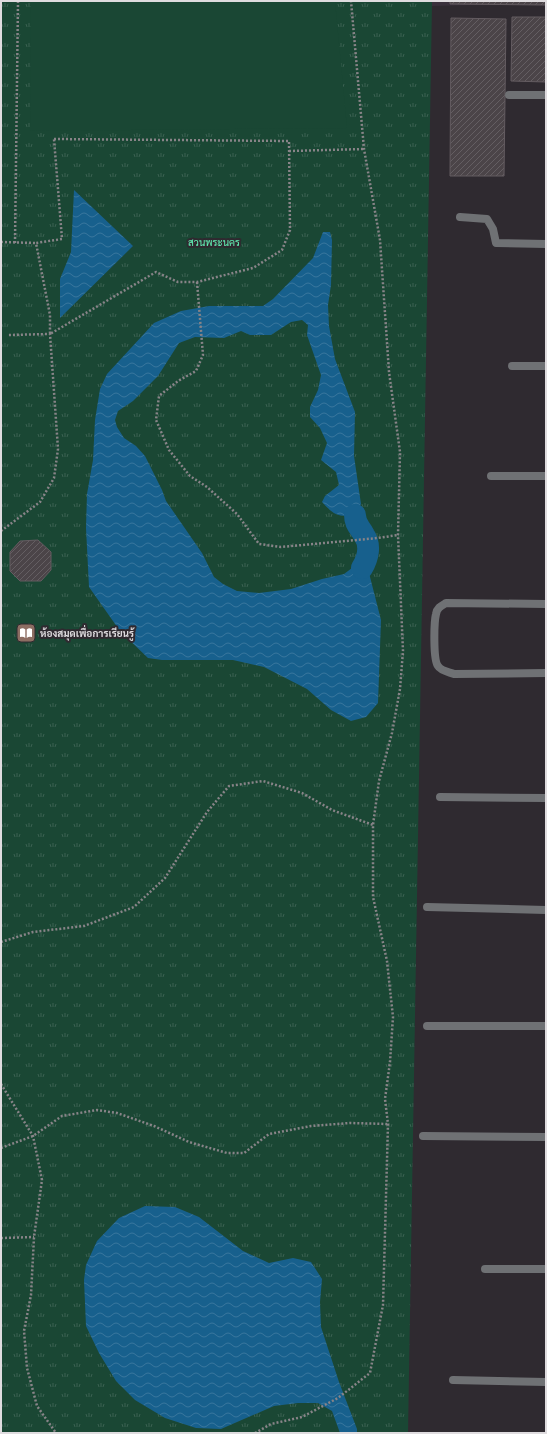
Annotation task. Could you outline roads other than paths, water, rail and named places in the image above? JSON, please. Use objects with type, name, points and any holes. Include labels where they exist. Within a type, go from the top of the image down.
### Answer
[{"type":"street","points":[[509,95],[546,95]]},
{"type":"street","points":[[460,217],[487,219],[493,229],[496,243],[546,244]]},
{"type":"street","points":[[512,366],[546,366]]},
{"type":"street","points":[[491,476],[546,476]]},
{"type":"street","points":[[546,604],[446,603],[439,607],[436,614],[434,657],[438,667],[454,674],[546,673]]},
{"type":"street","points":[[440,797],[546,798]]},
{"type":"street","points":[[427,907],[546,910]]},
{"type":"street","points":[[427,1026],[546,1026]]},
{"type":"street","points":[[423,1136],[546,1137]]},
{"type":"street","points":[[485,1269],[546,1269]]},
{"type":"street","points":[[453,1380],[546,1382]]},
{"type":"water","points":[[74,190],[133,246],[60,318],[60,279],[71,252]]},
{"type":"water","points":[[323,232],[330,232],[332,240],[331,285],[328,305],[329,326],[335,359],[355,412],[354,456],[361,504],[355,515],[344,516],[336,514],[329,510],[322,502],[325,496],[339,485],[336,472],[321,460],[327,443],[320,428],[310,417],[310,407],[318,390],[321,375],[307,335],[308,325],[302,320],[291,322],[271,335],[250,335],[241,331],[224,338],[195,337],[179,343],[158,376],[133,401],[118,411],[115,420],[117,427],[124,438],[136,446],[145,456],[166,501],[202,553],[214,577],[223,584],[237,591],[259,593],[291,589],[344,574],[352,568],[362,568],[369,573],[381,620],[378,703],[366,717],[351,721],[331,710],[307,689],[264,667],[233,660],[162,660],[148,658],[120,631],[89,587],[86,528],[87,494],[93,460],[95,420],[100,389],[107,374],[154,323],[181,311],[209,306],[263,306],[273,299],[313,258]]},
{"type":"water","points":[[145,1206],[175,1207],[199,1217],[243,1251],[269,1263],[293,1258],[311,1262],[322,1279],[320,1302],[321,1327],[339,1382],[357,1429],[357,1433],[340,1433],[332,1411],[318,1403],[298,1403],[274,1406],[221,1429],[196,1428],[165,1418],[135,1400],[116,1381],[99,1353],[86,1326],[84,1280],[86,1265],[97,1241],[119,1218]]},
{"type":"waterway","points":[[355,515],[357,524],[366,539],[368,547],[366,560],[362,568]]},
{"type":"place","name":"ห้องสมุดเพื่อการเรียนรู้","points":[[26,633]]},
{"type":"park label","name":"สวนพระนคร","points":[[214,242]]}]
